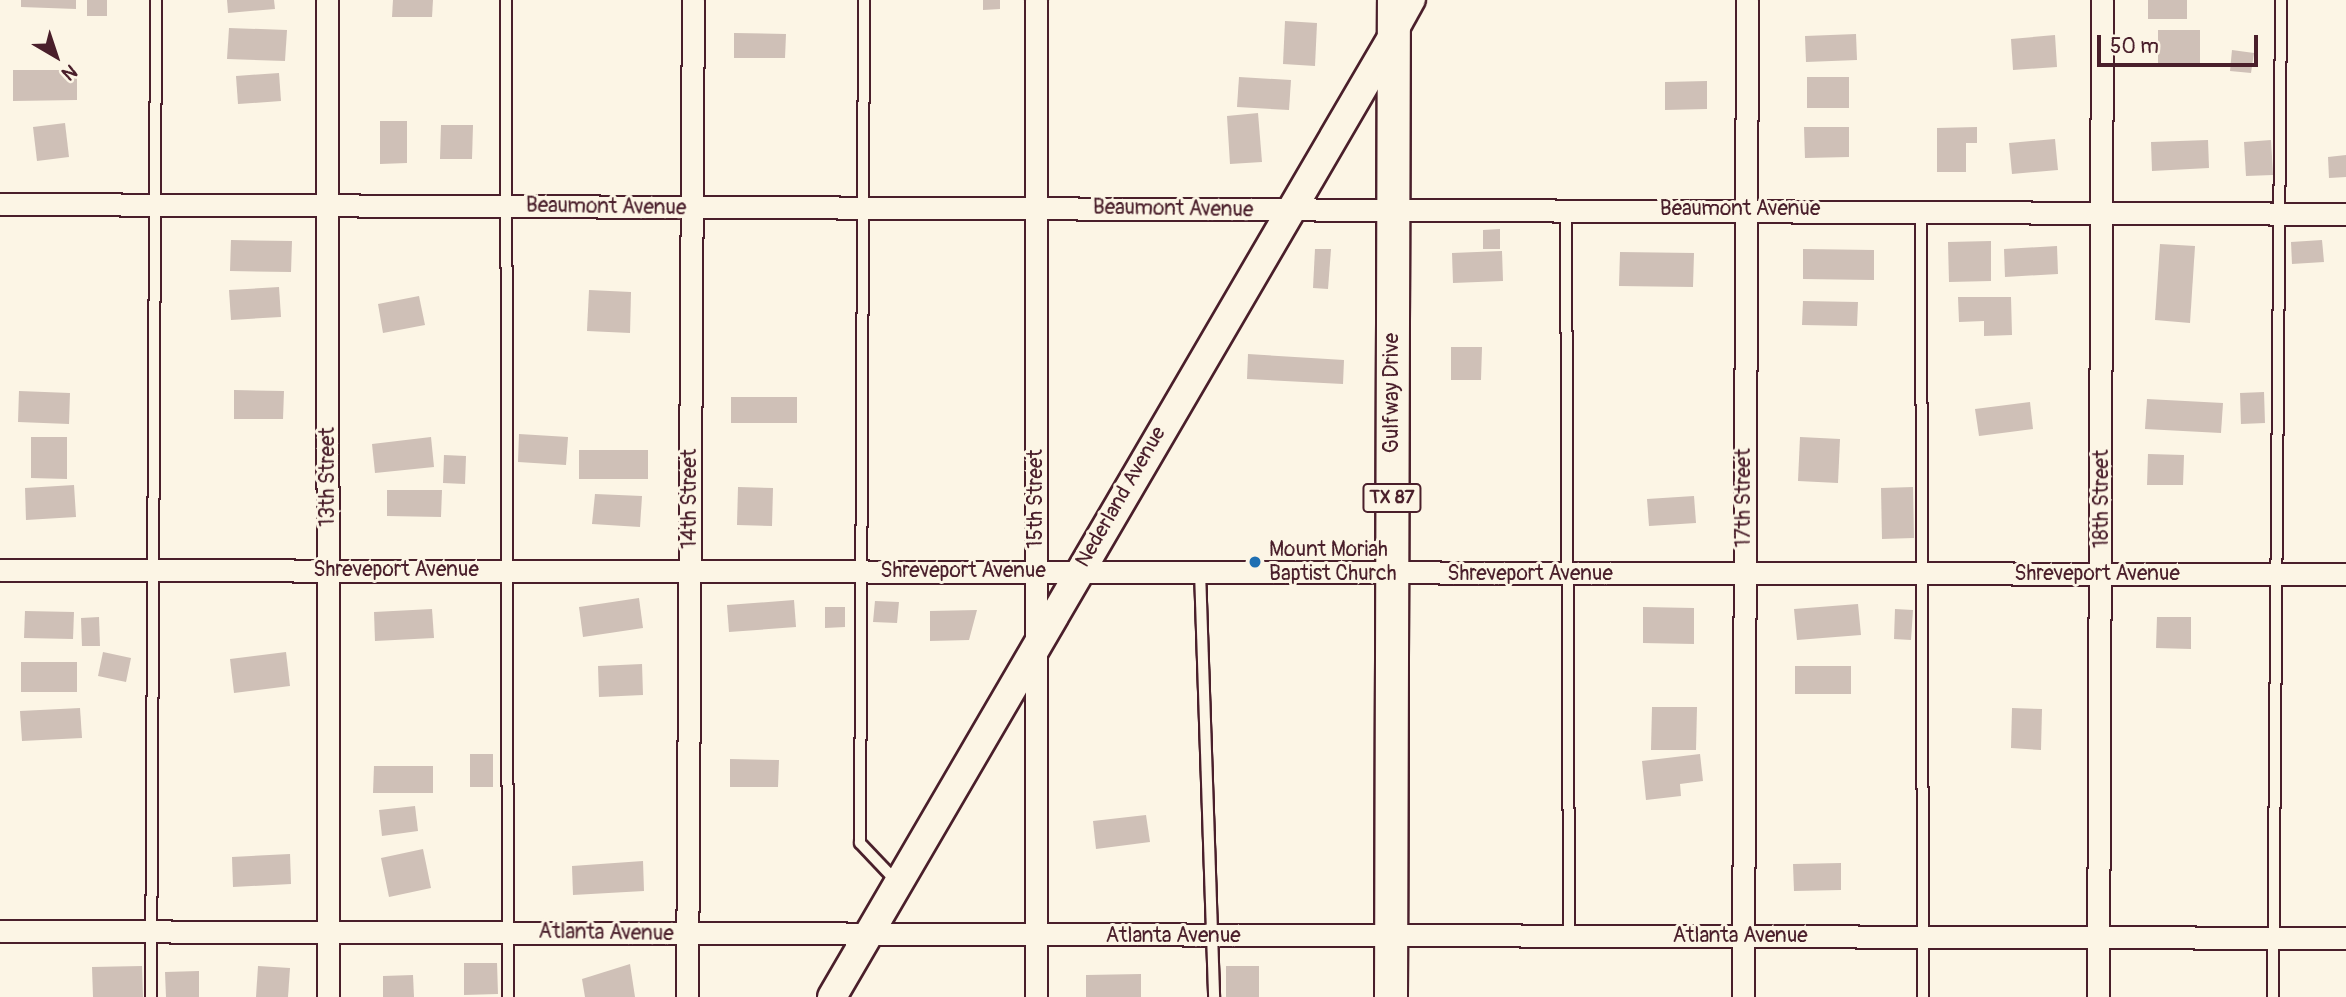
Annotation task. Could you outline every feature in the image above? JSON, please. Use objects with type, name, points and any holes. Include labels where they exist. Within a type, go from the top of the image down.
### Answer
[{"type":"main road","name":"Gulfway Drive","points":[[1391,997],[1394,0]]},
{"type":"street","name":"13th Street","points":[[327,0],[328,997]]},
{"type":"street","name":"14th Street","points":[[687,997],[693,0]]},
{"type":"street","name":"15th Street","points":[[1036,997],[1037,0]]},
{"type":"street","name":"Nederland Avenue","points":[[832,997],[1285,212],[1414,0]]},
{"type":"street","name":"17th Street","points":[[1743,997],[1747,0]]},
{"type":"street","name":"18th Street","points":[[2098,997],[2102,574],[2102,0]]},
{"type":"street","name":"Beaumont Avenue","points":[[0,204],[692,208],[860,205],[1285,212],[1392,208],[2346,214]]},
{"type":"street","name":"Shreveport Avenue","points":[[0,570],[503,570],[690,574],[860,570],[1744,575],[2346,574]]},
{"type":"street","name":"Atlanta Avenue","points":[[0,931],[2346,938]]},
{"type":"lane","points":[[151,997],[157,570],[156,0]]},
{"type":"lane","points":[[506,0],[503,570],[508,997]]},
{"type":"lane","points":[[864,0],[860,205],[860,843],[899,884]]},
{"type":"lane","points":[[2273,997],[2273,574],[2281,0]]},
{"type":"lane","points":[[1566,209],[1569,935]]},
{"type":"lane","points":[[1921,211],[1926,575],[1923,997]]},
{"type":"lane","points":[[1200,571],[1214,997]]},
{"type":"building","points":[[21,0],[76,0],[76,9],[21,7]]},
{"type":"building","points":[[87,0],[107,0],[107,16],[87,16]]},
{"type":"building","points":[[227,0],[274,0],[275,9],[228,13]]},
{"type":"building","points":[[393,0],[433,0],[432,17],[392,17]]},
{"type":"building","points":[[983,0],[1000,0],[1000,9],[983,10]]},
{"type":"building","points":[[2148,0],[2187,0],[2187,19],[2148,19]]},
{"type":"building","points":[[1285,21],[1317,23],[1315,66],[1283,64]]},
{"type":"building","points":[[229,28],[287,30],[285,61],[227,59]]},
{"type":"building","points":[[2158,30],[2200,30],[2200,66],[2158,66]]},
{"type":"building","points":[[734,33],[786,34],[785,58],[734,58]]},
{"type":"building","points":[[1856,34],[1857,60],[1806,62],[1805,36]]},
{"type":"building","points":[[2055,35],[2057,67],[2013,70],[2011,39]]},
{"type":"building","points":[[2232,50],[2254,53],[2251,73],[2230,71]]},
{"type":"building","points":[[13,70],[77,70],[77,100],[13,101]]},
{"type":"building","points":[[279,73],[281,101],[238,104],[236,76]]},
{"type":"building","points":[[1239,77],[1291,80],[1289,110],[1237,107]]},
{"type":"building","points":[[1807,77],[1849,77],[1849,108],[1807,108]]},
{"type":"building","points":[[1707,81],[1707,109],[1665,110],[1665,82]]},
{"type":"building","points":[[1258,113],[1262,162],[1230,164],[1227,116]]},
{"type":"building","points":[[380,121],[407,121],[407,163],[380,164]]},
{"type":"building","points":[[65,123],[69,157],[37,161],[33,127]]},
{"type":"building","points":[[441,125],[473,125],[472,159],[440,159]]},
{"type":"building","points":[[1804,127],[1849,127],[1849,157],[1805,158]]},
{"type":"building","points":[[1977,127],[1977,143],[1966,143],[1966,172],[1937,172],[1937,128]]},
{"type":"building","points":[[2055,139],[2058,170],[2012,174],[2009,143]]},
{"type":"building","points":[[2208,140],[2209,168],[2152,171],[2151,142]]},
{"type":"building","points":[[2271,140],[2273,175],[2246,176],[2244,142]]},
{"type":"building","points":[[2346,155],[2346,177],[2329,178],[2328,157]]},
{"type":"building","points":[[1500,229],[1500,249],[1483,249],[1483,230]]},
{"type":"building","points":[[231,240],[292,241],[291,272],[230,271]]},
{"type":"building","points":[[2322,240],[2324,262],[2292,264],[2291,242]]},
{"type":"building","points":[[1991,241],[1991,281],[1949,282],[1948,242]]},
{"type":"building","points":[[2160,244],[2195,246],[2190,323],[2155,320]]},
{"type":"building","points":[[2057,246],[2058,274],[2005,277],[2004,249]]},
{"type":"building","points":[[1315,249],[1331,249],[1328,289],[1313,288]]},
{"type":"building","points":[[1803,249],[1874,250],[1874,280],[1803,279]]},
{"type":"building","points":[[1502,251],[1503,281],[1453,283],[1452,253]]},
{"type":"building","points":[[1620,252],[1694,253],[1693,287],[1619,286]]},
{"type":"building","points":[[279,287],[281,317],[231,320],[229,290]]},
{"type":"building","points":[[589,290],[631,292],[630,333],[587,331]]},
{"type":"building","points":[[419,296],[425,325],[383,333],[378,304]]},
{"type":"building","points":[[1958,297],[2011,297],[2012,335],[1984,336],[1984,321],[1959,322]]},
{"type":"building","points":[[1803,301],[1858,302],[1857,326],[1802,325]]},
{"type":"building","points":[[1451,347],[1482,347],[1481,380],[1451,380]]},
{"type":"building","points":[[1248,354],[1344,360],[1343,384],[1247,379]]},
{"type":"building","points":[[234,390],[284,391],[283,419],[234,419]]},
{"type":"building","points":[[19,391],[70,393],[69,424],[18,422]]},
{"type":"building","points":[[2264,392],[2265,423],[2241,424],[2240,393]]},
{"type":"building","points":[[731,397],[797,397],[797,423],[731,423]]},
{"type":"building","points":[[2147,399],[2223,403],[2221,433],[2145,429]]},
{"type":"building","points":[[2030,402],[2033,429],[1979,436],[1975,409]]},
{"type":"building","points":[[519,434],[568,437],[566,465],[518,462]]},
{"type":"building","points":[[31,437],[67,437],[67,479],[31,478]]},
{"type":"building","points":[[431,437],[434,467],[375,473],[372,444]]},
{"type":"building","points":[[1800,437],[1840,439],[1838,483],[1798,481]]},
{"type":"building","points":[[579,450],[648,450],[648,479],[579,479]]},
{"type":"building","points":[[2148,454],[2184,455],[2183,485],[2147,485]]},
{"type":"building","points":[[444,455],[466,456],[465,484],[443,483]]},
{"type":"building","points":[[74,485],[76,517],[26,520],[25,488]]},
{"type":"building","points":[[738,487],[773,488],[772,526],[737,525]]},
{"type":"building","points":[[1913,487],[1914,538],[1882,539],[1881,488]]},
{"type":"building","points":[[387,490],[442,490],[441,517],[387,516]]},
{"type":"building","points":[[595,494],[642,496],[640,527],[592,524]]},
{"type":"building","points":[[1694,496],[1696,523],[1649,526],[1647,499]]},
{"type":"building","points":[[639,598],[643,628],[583,637],[579,607]]},
{"type":"building","points":[[794,600],[796,627],[729,632],[727,605]]},
{"type":"building","points":[[875,601],[899,602],[897,623],[873,622]]},
{"type":"building","points":[[1858,604],[1861,635],[1797,640],[1794,609]]},
{"type":"building","points":[[825,607],[845,607],[845,627],[825,628]]},
{"type":"building","points":[[1643,607],[1694,608],[1694,644],[1643,643]]},
{"type":"building","points":[[432,609],[434,638],[375,641],[374,612]]},
{"type":"building","points":[[1895,609],[1913,610],[1911,640],[1894,639]]},
{"type":"building","points":[[977,610],[969,640],[930,641],[930,611]]},
{"type":"building","points":[[25,611],[74,612],[73,639],[24,638]]},
{"type":"building","points":[[99,617],[100,646],[82,646],[81,618]]},
{"type":"building","points":[[2157,617],[2191,617],[2191,649],[2156,648]]},
{"type":"building","points":[[103,652],[131,658],[126,682],[98,676]]},
{"type":"building","points":[[286,652],[290,686],[234,693],[230,659]]},
{"type":"building","points":[[21,662],[77,662],[77,692],[21,692]]},
{"type":"building","points":[[642,664],[643,695],[599,697],[598,666]]},
{"type":"building","points":[[1795,666],[1851,666],[1851,694],[1795,694]]},
{"type":"building","points":[[1652,707],[1697,707],[1696,750],[1651,750]]},
{"type":"building","points":[[80,708],[82,738],[22,741],[20,711]]},
{"type":"building","points":[[2012,708],[2042,709],[2041,750],[2011,748]]},
{"type":"building","points":[[470,754],[493,754],[493,787],[470,787]]},
{"type":"building","points":[[1700,754],[1703,781],[1680,784],[1681,796],[1646,800],[1642,761]]},
{"type":"building","points":[[730,759],[779,760],[778,787],[730,787]]},
{"type":"building","points":[[374,766],[433,766],[433,793],[373,793]]},
{"type":"building","points":[[415,806],[418,831],[382,836],[379,810]]},
{"type":"building","points":[[1146,815],[1150,842],[1096,849],[1093,821]]},
{"type":"building","points":[[423,849],[431,888],[389,897],[381,858]]},
{"type":"building","points":[[290,854],[291,884],[233,887],[232,857]]},
{"type":"building","points":[[643,861],[644,891],[573,895],[572,866]]},
{"type":"building","points":[[1841,863],[1841,890],[1794,891],[1793,864]]},
{"type":"building","points":[[464,963],[497,963],[498,994],[464,995]]},
{"type":"building","points":[[630,964],[635,997],[585,997],[582,979]]},
{"type":"building","points":[[142,966],[143,997],[93,997],[92,967]]},
{"type":"building","points":[[258,966],[290,968],[288,997],[256,997]]},
{"type":"building","points":[[1226,966],[1259,966],[1259,997],[1226,997]]},
{"type":"building","points":[[199,971],[199,997],[166,997],[165,972]]},
{"type":"building","points":[[1141,974],[1141,997],[1086,997],[1086,975]]},
{"type":"building","points":[[413,975],[414,997],[383,997],[383,976]]},
{"type":"place","name":"Mount Moriah Baptist Church","points":[[1255,562]]}]
